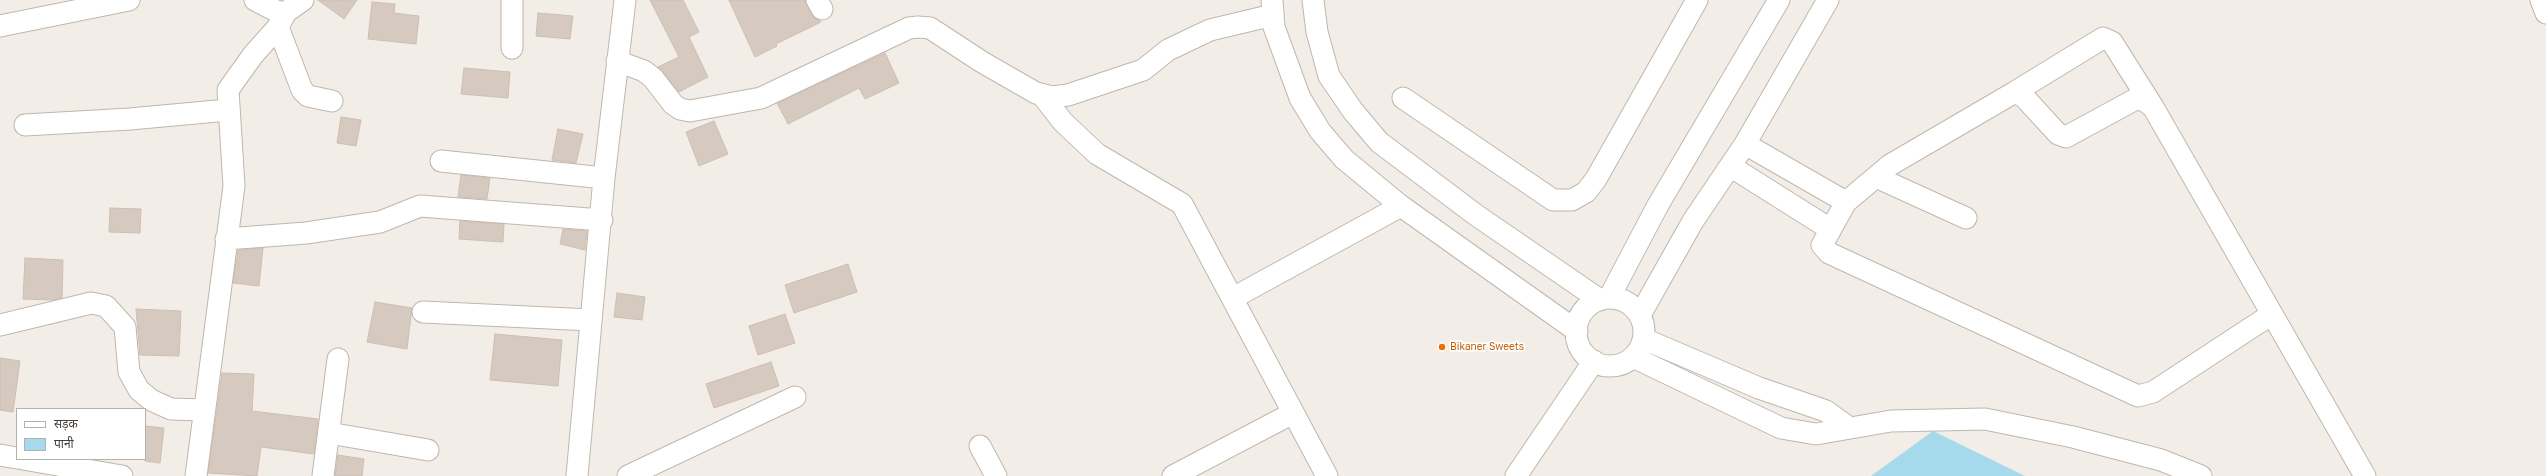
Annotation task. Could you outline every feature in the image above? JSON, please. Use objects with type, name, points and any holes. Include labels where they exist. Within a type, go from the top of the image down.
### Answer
[{"type":"street","points":[[0,26],[129,0]]},
{"type":"street","points":[[256,0],[278,12],[282,20],[302,90],[308,96],[332,101]]},
{"type":"street","points":[[196,476],[234,186],[234,156],[228,110],[228,90],[253,55],[282,20],[303,0]]},
{"type":"street","points":[[512,0],[512,48]]},
{"type":"street","points":[[576,476],[602,220],[604,178],[625,0]]},
{"type":"street","points":[[1313,0],[1317,32],[1329,76],[1353,111],[1379,142],[1476,215],[1604,299],[1626,302],[1640,315],[1645,331],[1644,339],[1633,357],[1613,365],[1594,361],[1580,347],[1577,331],[1581,315],[1593,303],[1604,299],[1779,0]]},
{"type":"street","points":[[1404,98],[1553,200],[1572,200],[1586,192],[1596,178],[1697,0]]},
{"type":"street","points":[[1640,315],[1693,221],[1745,144],[1828,0]]},
{"type":"street","points":[[2541,0],[2546,13]]},
{"type":"street","points":[[617,61],[644,71],[653,78],[672,104],[680,109],[690,111],[761,98],[909,28],[918,27],[930,28],[982,62],[1042,95],[1052,97],[1068,95],[1121,79],[1143,70],[1184,41],[1273,7],[1274,26],[1300,98],[1320,131],[1344,159],[1401,206],[1577,331]]},
{"type":"street","points":[[2272,314],[2153,392],[2138,396],[1829,253],[1822,245],[1846,202],[1890,165],[2015,92],[2103,38],[2112,42],[2153,107],[2272,314],[2365,476]]},
{"type":"street","points":[[2015,92],[2024,97],[2034,111],[2063,137],[2069,136],[2134,100],[2142,99],[2153,107]]},
{"type":"street","points":[[1042,95],[1063,122],[1097,154],[1182,204],[1327,476]]},
{"type":"street","points":[[25,125],[130,119],[228,110]]},
{"type":"street","points":[[1745,144],[1846,202]]},
{"type":"street","points":[[441,161],[604,178]]},
{"type":"street","points":[[1730,166],[1830,229]]},
{"type":"street","points":[[1876,177],[1966,218]]},
{"type":"street","points":[[226,239],[306,233],[380,222],[420,206],[602,220]]},
{"type":"street","points":[[1232,298],[1401,206]]},
{"type":"street","points":[[0,325],[92,303],[106,306],[125,328],[129,372],[139,390],[151,400],[171,409],[204,410]]},
{"type":"street","points":[[423,312],[591,320]]},
{"type":"street","points":[[1644,339],[1759,388],[1826,411],[1848,427]]},
{"type":"street","points":[[1633,357],[1781,428],[1816,434],[1848,427],[1891,421],[1985,419],[2073,437],[2161,460],[2200,476]]},
{"type":"street","points":[[323,476],[338,359]]},
{"type":"street","points":[[1516,476],[1594,361]]},
{"type":"street","points":[[628,476],[795,397]]},
{"type":"street","points":[[1173,476],[1294,412]]},
{"type":"street","points":[[329,432],[428,450]]},
{"type":"street","points":[[980,446],[996,476]]},
{"type":"street","points":[[0,455],[16,458]]},
{"type":"street","points":[[29,460],[122,476]]},
{"type":"water","points":[[1933,431],[2025,476],[1871,476]]},
{"type":"building","points":[[318,0],[357,0],[344,19]]},
{"type":"building","points":[[650,0],[683,0],[699,32],[689,37],[708,77],[679,92],[658,67],[679,57]]},
{"type":"building","points":[[729,0],[805,0],[812,15],[821,22],[776,44],[777,46],[755,57]]},
{"type":"building","points":[[372,2],[395,4],[394,13],[419,16],[416,44],[368,39]]},
{"type":"building","points":[[538,13],[573,16],[570,39],[536,36]]},
{"type":"building","points":[[885,53],[899,83],[865,99],[859,88],[788,124],[777,103]]},
{"type":"building","points":[[464,68],[510,72],[508,98],[461,94]]},
{"type":"building","points":[[341,117],[361,120],[356,146],[337,143]]},
{"type":"building","points":[[714,121],[728,154],[699,166],[686,132]]},
{"type":"building","points":[[558,129],[583,134],[576,163],[552,160]]},
{"type":"building","points":[[461,175],[490,178],[487,199],[458,197]]},
{"type":"building","points":[[110,208],[141,209],[140,233],[109,232]]},
{"type":"building","points":[[460,221],[504,224],[503,242],[459,239]]},
{"type":"building","points":[[563,229],[587,231],[585,250],[560,244]]},
{"type":"building","points":[[263,248],[259,286],[233,283],[238,250]]},
{"type":"building","points":[[25,258],[63,260],[62,298],[53,300],[23,299]]},
{"type":"building","points":[[848,264],[857,292],[794,313],[785,285]]},
{"type":"building","points":[[617,293],[645,297],[642,320],[614,317]]},
{"type":"building","points":[[375,302],[412,308],[407,349],[367,342]]},
{"type":"building","points":[[136,309],[181,311],[179,356],[140,355]]},
{"type":"building","points":[[785,314],[795,343],[758,355],[749,326]]},
{"type":"building","points":[[495,334],[562,340],[558,386],[490,380]]},
{"type":"building","points":[[0,358],[20,361],[13,412],[0,410]]},
{"type":"building","points":[[771,362],[779,386],[714,408],[706,384]]},
{"type":"building","points":[[222,373],[254,374],[252,411],[318,419],[314,454],[261,447],[257,476],[208,473]]},
{"type":"building","points":[[146,426],[164,428],[160,463],[145,461]]},
{"type":"building","points":[[338,455],[364,459],[362,476],[335,476]]},
{"type":"place","name":"Bikaner Sweets","points":[[1442,347]]}]
